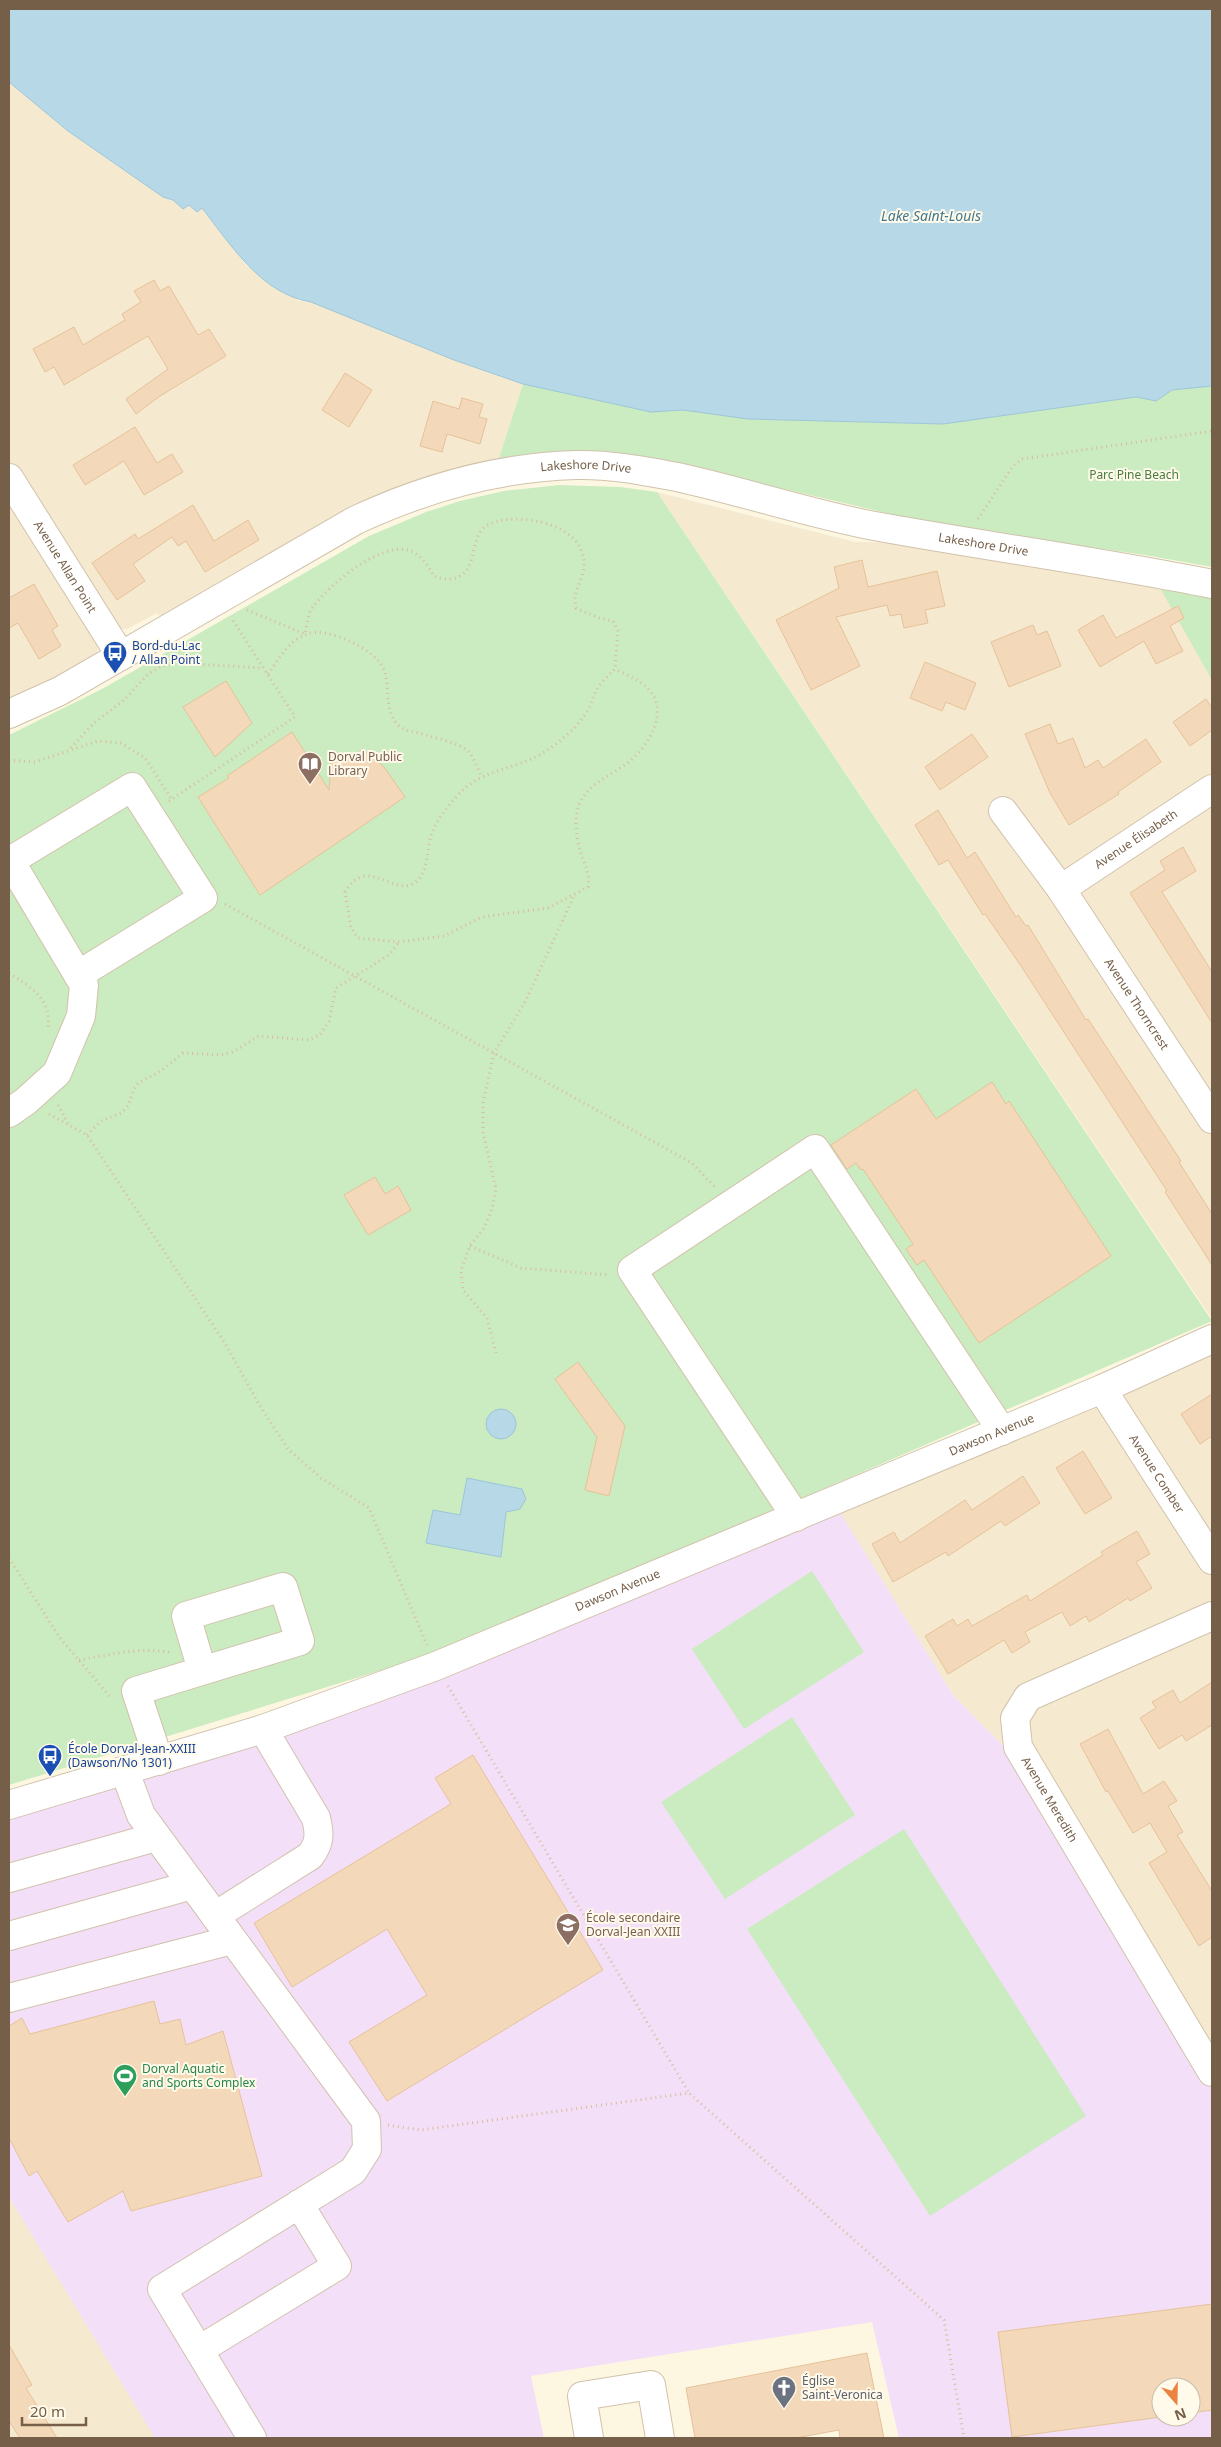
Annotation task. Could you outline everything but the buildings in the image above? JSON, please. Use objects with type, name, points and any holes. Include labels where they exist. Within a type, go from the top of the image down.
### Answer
[{"type":"street","name":"Lakeshore Drive","points":[[9,714],[60,691],[356,520],[394,502],[465,480],[512,471],[577,465],[626,469],[677,478],[863,524],[962,543],[1150,572],[1212,584]]},
{"type":"street","name":"Avenue Allan Point","points":[[9,478],[121,656]]},
{"type":"street","points":[[18,1107],[57,1073],[81,1016],[84,985],[78,975],[9,860],[132,787],[203,898],[78,975]]},
{"type":"street","name":"Avenue Élisabeth","points":[[1061,889],[1212,789]]},
{"type":"street","name":"Avenue Thorncrest","points":[[1003,811],[1061,889],[1212,1120]]},
{"type":"street","points":[[796,1517],[632,1270],[815,1149],[1002,1430]]},
{"type":"street","name":"Dawson Avenue","points":[[9,1805],[159,1762],[263,1729],[436,1666],[1102,1389],[1212,1339]]},
{"type":"street","name":"Avenue Comber","points":[[1102,1389],[1212,1560]]},
{"type":"street","name":"Avenue Meredith","points":[[1212,1616],[1028,1697],[1015,1718],[1018,1747],[1212,2072]]},
{"type":"street","points":[[159,1762],[136,1691],[202,1670]]},
{"type":"street","points":[[215,1916],[310,1856],[318,1846],[320,1832],[316,1818],[263,1729]]},
{"type":"street","points":[[125,1772],[141,1815],[156,1837],[366,2122],[367,2149],[353,2171],[162,2289],[252,2438]]},
{"type":"street","points":[[9,1878],[156,1837]]},
{"type":"street","points":[[9,1936],[192,1885]]},
{"type":"street","points":[[9,1998],[232,1940]]},
{"type":"street","points":[[199,2350],[337,2266],[299,2204]]},
{"type":"street","points":[[588,2438],[582,2396],[651,2385],[660,2438]]},
{"type":"path","points":[[962,543],[1013,466],[1022,459],[1212,431]]},
{"type":"path","points":[[306,634],[311,609],[330,589],[368,559],[395,550],[407,550],[420,556],[434,576],[451,579],[462,576],[479,533],[486,526],[506,521],[548,523],[562,528],[580,547],[586,569],[576,592],[576,608],[599,618],[612,620],[618,632],[615,670],[598,687],[588,711],[568,733],[541,754],[481,775],[458,794],[442,813],[432,834],[424,870],[420,878],[413,885],[396,886],[381,877],[364,877],[349,885],[344,892],[351,928],[358,938],[400,942],[444,936],[482,917],[548,908],[588,887],[588,869],[580,850],[576,825],[579,805],[592,786],[630,761],[643,747],[654,730],[658,712],[655,699],[649,690],[615,670]]},
{"type":"path","points":[[219,599],[306,634]]},
{"type":"path","points":[[166,803],[295,717],[219,599]]},
{"type":"path","points":[[268,674],[290,643],[306,634],[317,631],[329,633],[358,645],[380,661],[385,671],[390,712],[398,725],[409,732],[459,745],[469,752],[481,775]]},
{"type":"path","points":[[71,748],[94,723],[124,700],[148,674],[162,666],[176,663],[264,668]]},
{"type":"path","points":[[9,760],[35,762],[98,740],[121,743],[145,758],[172,800]]},
{"type":"path","points":[[9,766],[16,762]]},
{"type":"path","points":[[496,1353],[487,1318],[463,1290],[462,1270],[470,1246],[484,1228],[492,1209],[496,1189],[483,1132],[483,1103],[494,1053],[526,1000],[574,896]]},
{"type":"path","points":[[203,898],[223,902],[692,1163],[707,1176],[730,1205]]},
{"type":"path","points":[[87,1135],[101,1120],[121,1113],[128,1106],[138,1083],[161,1071],[183,1053],[221,1055],[233,1052],[259,1036],[273,1035],[304,1040],[320,1035],[329,1021],[336,988],[354,975],[389,955],[400,942]]},
{"type":"path","points":[[9,974],[40,994],[46,1005],[49,1019],[47,1037]]},
{"type":"path","points":[[56,1100],[68,1124]]},
{"type":"path","points":[[18,1107],[68,1124],[87,1135],[226,1345],[260,1406],[288,1449],[321,1478],[369,1508],[436,1666],[689,2093],[944,2320],[964,2438]]},
{"type":"path","points":[[470,1246],[521,1268],[615,1276],[632,1270]]},
{"type":"path","points":[[9,1558],[60,1638],[130,1720],[145,1719]]},
{"type":"path","points":[[79,1660],[132,1650],[155,1649],[181,1654],[202,1670]]},
{"type":"path","points":[[366,2122],[421,2130],[689,2093]]},
{"type":"shaded area","points":[[9,82],[68,131],[163,197],[173,200],[183,208],[189,205],[202,208],[246,265],[299,301],[311,302],[454,360],[523,384],[499,458],[427,477],[388,491],[346,510],[160,616],[157,613],[127,629],[115,629],[9,465]]},
{"type":"shaded area","points":[[657,492],[856,542],[962,543],[1212,584],[1212,1319]]},
{"type":"shaded area","points":[[9,501],[98,640],[99,649],[95,654],[63,674],[9,699]]},
{"type":"shaded area","points":[[1212,1343],[1212,2081],[1015,1758],[953,1695],[833,1502]]},
{"type":"shaded area","name":"École secondaire Dorval-Jean XXIII","points":[[841,1514],[953,1695],[1015,1758],[1212,2087],[1212,2438],[899,2438],[872,2322],[531,2376],[544,2438],[155,2438],[9,2197],[9,1804]]},
{"type":"shaded area","points":[[9,2196],[157,2438],[9,2438]]},
{"type":"green space","name":"Parc Pine Beach","points":[[523,384],[651,412],[683,410],[748,419],[943,424],[1136,397],[1156,401],[1172,390],[1212,386],[1212,567],[1145,555],[977,531],[912,519],[652,458],[575,451],[499,458]]},
{"type":"green space","points":[[560,485],[620,487],[657,492],[1212,1321],[733,1528],[405,1663],[9,1785],[9,735],[102,689],[369,536],[426,512],[460,501],[504,491]]},
{"type":"green space","points":[[1151,572],[1212,584],[1212,680]]},
{"type":"green space","points":[[812,1571],[864,1652],[744,1729],[692,1649]]},
{"type":"green space","points":[[792,1717],[855,1815],[725,1899],[661,1802]]},
{"type":"green space","points":[[904,1829],[1086,2116],[930,2216],[747,1929]]},
{"type":"water","name":"Lake Saint-Louis","points":[[9,9],[1212,9],[1212,386],[1172,390],[1156,401],[1136,397],[943,424],[748,419],[683,410],[651,412],[523,384],[454,360],[277,289],[262,278],[236,252],[202,208],[197,212],[189,205],[183,209],[173,200],[163,197],[68,131],[9,82]]},
{"type":"water","points":[[501,1409],[511,1414],[516,1424],[511,1434],[501,1439],[491,1434],[486,1424],[491,1414]]},
{"type":"water","points":[[467,1478],[522,1489],[526,1499],[520,1509],[506,1512],[501,1557],[426,1543],[433,1510],[460,1515]]},
{"type":"place","name":"Bord-du-Lac / Allan Point","points":[[115,674]]},
{"type":"place","name":"Dorval Public Library","points":[[310,785]]},
{"type":"place","name":"École Dorval-Jean-XXIII (Dawson/No 1301)","points":[[50,1777]]},
{"type":"place","name":"École secondaire Dorval-Jean XXIII","points":[[568,1946]]},
{"type":"place","name":"Dorval Aquatic and Sports Complex","points":[[125,2097]]},
{"type":"place","name":"Église Saint-Veronica","points":[[784,2409]]}]
